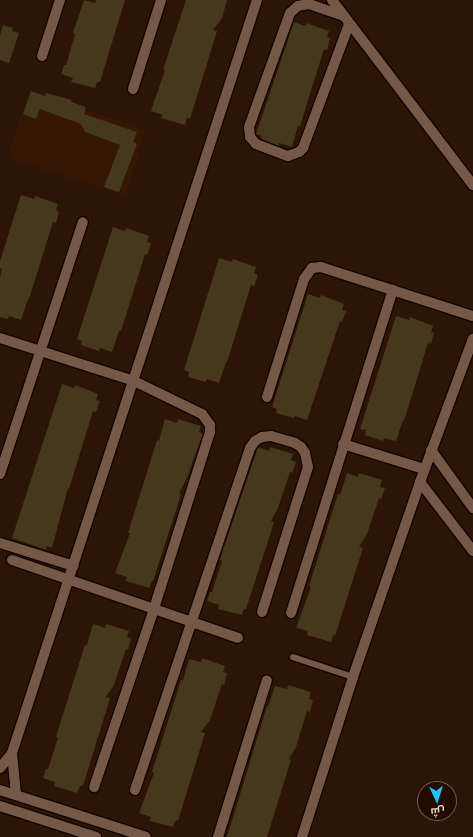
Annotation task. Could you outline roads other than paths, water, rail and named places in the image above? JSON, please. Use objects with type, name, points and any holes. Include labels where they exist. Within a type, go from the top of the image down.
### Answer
[{"type":"street","points":[[42,56],[60,0]]},
{"type":"street","points":[[133,89],[161,0]]},
{"type":"street","points":[[0,768],[12,753],[134,382],[257,0]]},
{"type":"street","points":[[332,0],[473,185]]},
{"type":"street","points":[[308,4],[347,20],[303,148],[299,152],[288,156],[256,144],[250,137],[249,127],[290,13],[298,6],[308,4]]},
{"type":"street","points":[[0,474],[42,352],[83,222]]},
{"type":"street","points":[[267,397],[304,279],[308,271],[321,267],[473,316]]},
{"type":"street","points":[[291,613],[343,444],[393,290]]},
{"type":"street","points":[[0,338],[134,382],[202,414],[210,425],[210,432],[154,609],[94,787]]},
{"type":"street","points":[[302,837],[353,678],[424,469],[473,338]]},
{"type":"street","points":[[134,790],[250,448],[258,439],[271,436],[295,442],[301,447],[307,460],[308,467],[262,612]]},
{"type":"street","points":[[343,444],[424,469]]},
{"type":"street","points":[[431,450],[473,508]]},
{"type":"street","points":[[420,482],[473,551]]},
{"type":"street","points":[[0,543],[74,566]]},
{"type":"street","points":[[12,560],[238,638]]},
{"type":"street","points":[[218,837],[267,680]]},
{"type":"street","points":[[12,753],[16,795]]},
{"type":"street","points":[[0,790],[146,837]]},
{"type":"street","points":[[0,806],[96,837]]},
{"type":"lane","points":[[293,657],[353,678]]}]
